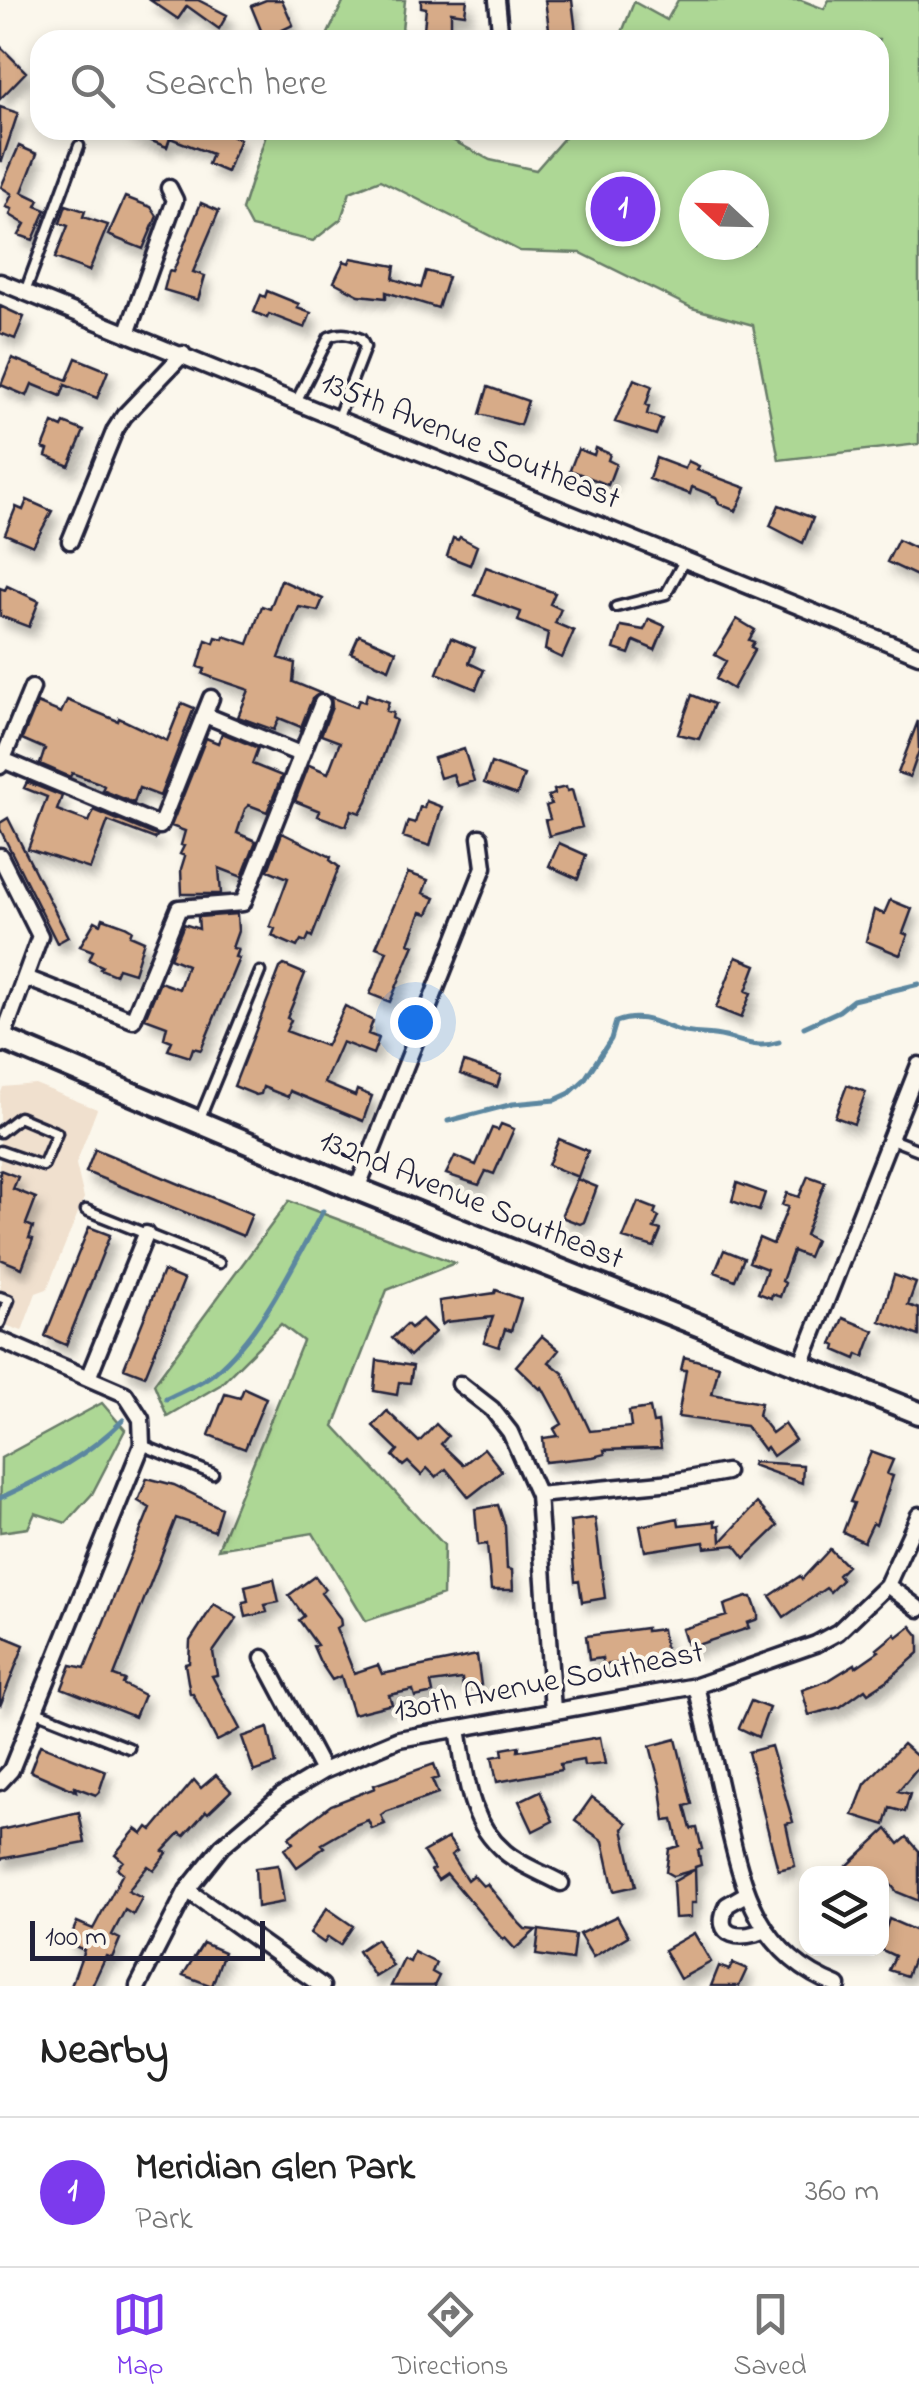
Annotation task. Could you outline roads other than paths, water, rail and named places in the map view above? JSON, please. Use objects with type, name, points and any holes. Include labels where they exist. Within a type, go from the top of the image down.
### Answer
[{"type":"main road","name":"132nd Avenue Southeast","points":[[1,1041],[357,1189],[919,1414]]},
{"type":"street","points":[[497,0],[501,30]]},
{"type":"street","points":[[127,334],[175,200],[169,188]]},
{"type":"street","name":"135th Avenue Southeast","points":[[0,282],[919,654]]},
{"type":"street","points":[[70,541],[115,430],[183,354]]},
{"type":"street","points":[[32,688],[2,764],[160,826],[212,698]]},
{"type":"street","points":[[26,978],[133,1020],[178,908],[242,902],[322,703]]},
{"type":"street","points":[[204,716],[300,754]]},
{"type":"street","points":[[357,1189],[484,867],[480,837]]},
{"type":"street","name":"132nd Avenue Southeast","points":[[0,856],[40,936],[1,1041]]},
{"type":"street","points":[[801,1365],[919,1064]]},
{"type":"street","points":[[88,1378],[146,1234]]},
{"type":"street","points":[[0,1340],[125,1394],[142,1419],[142,1445],[36,1711],[11,1770],[0,1782]]},
{"type":"street","points":[[460,1384],[492,1409],[510,1432],[538,1495],[553,1710]]},
{"type":"street","points":[[538,1495],[672,1482],[726,1472]]},
{"type":"street","points":[[919,1514],[887,1585],[919,1610]]},
{"type":"street","name":"130th Avenue Southeast","points":[[138,1986],[187,1890],[222,1846],[253,1818],[324,1771],[399,1738],[696,1686],[827,1638],[887,1585]]},
{"type":"street","points":[[263,1658],[324,1771]]},
{"type":"street","points":[[696,1686],[746,1894],[761,1924],[781,1950],[838,1986]]},
{"type":"street","points":[[458,1728],[470,1804],[484,1829],[506,1854],[561,1882]]},
{"type":"street","points":[[187,1890],[322,1986]]},
{"type":"street","points":[[746,1894],[728,1905],[723,1920],[726,1928],[738,1938],[746,1938],[761,1924]]},
{"type":"lane","points":[[25,292],[79,146]]},
{"type":"lane","points":[[297,400],[329,338],[350,334],[361,340],[364,348],[338,417]]},
{"type":"lane","points":[[616,607],[666,594],[684,559]]},
{"type":"lane","points":[[198,1122],[260,972]]},
{"type":"lane","points":[[0,1132],[18,1117],[57,1132],[42,1166],[0,1151]]},
{"type":"lane","points":[[890,1139],[919,1150]]},
{"type":"lane","points":[[86,1210],[219,1263]]},
{"type":"lane","points":[[0,1296],[9,1300],[0,1322]]},
{"type":"lane","points":[[142,1445],[213,1474]]},
{"type":"lane","points":[[36,1711],[128,1748]]},
{"type":"waterway","points":[[804,1027],[853,1000],[919,984]]},
{"type":"waterway","points":[[448,1121],[513,1104],[555,1100],[570,1093],[584,1080],[611,1039],[616,1022],[625,1019],[647,1020],[683,1032],[752,1044],[779,1042]]},
{"type":"waterway","points":[[166,1399],[214,1373],[247,1338],[323,1211]]},
{"type":"waterway","points":[[0,1498],[81,1455],[123,1420]]},
{"type":"place","name":"Meridian Glen Park","points":[[623,209]]}]
